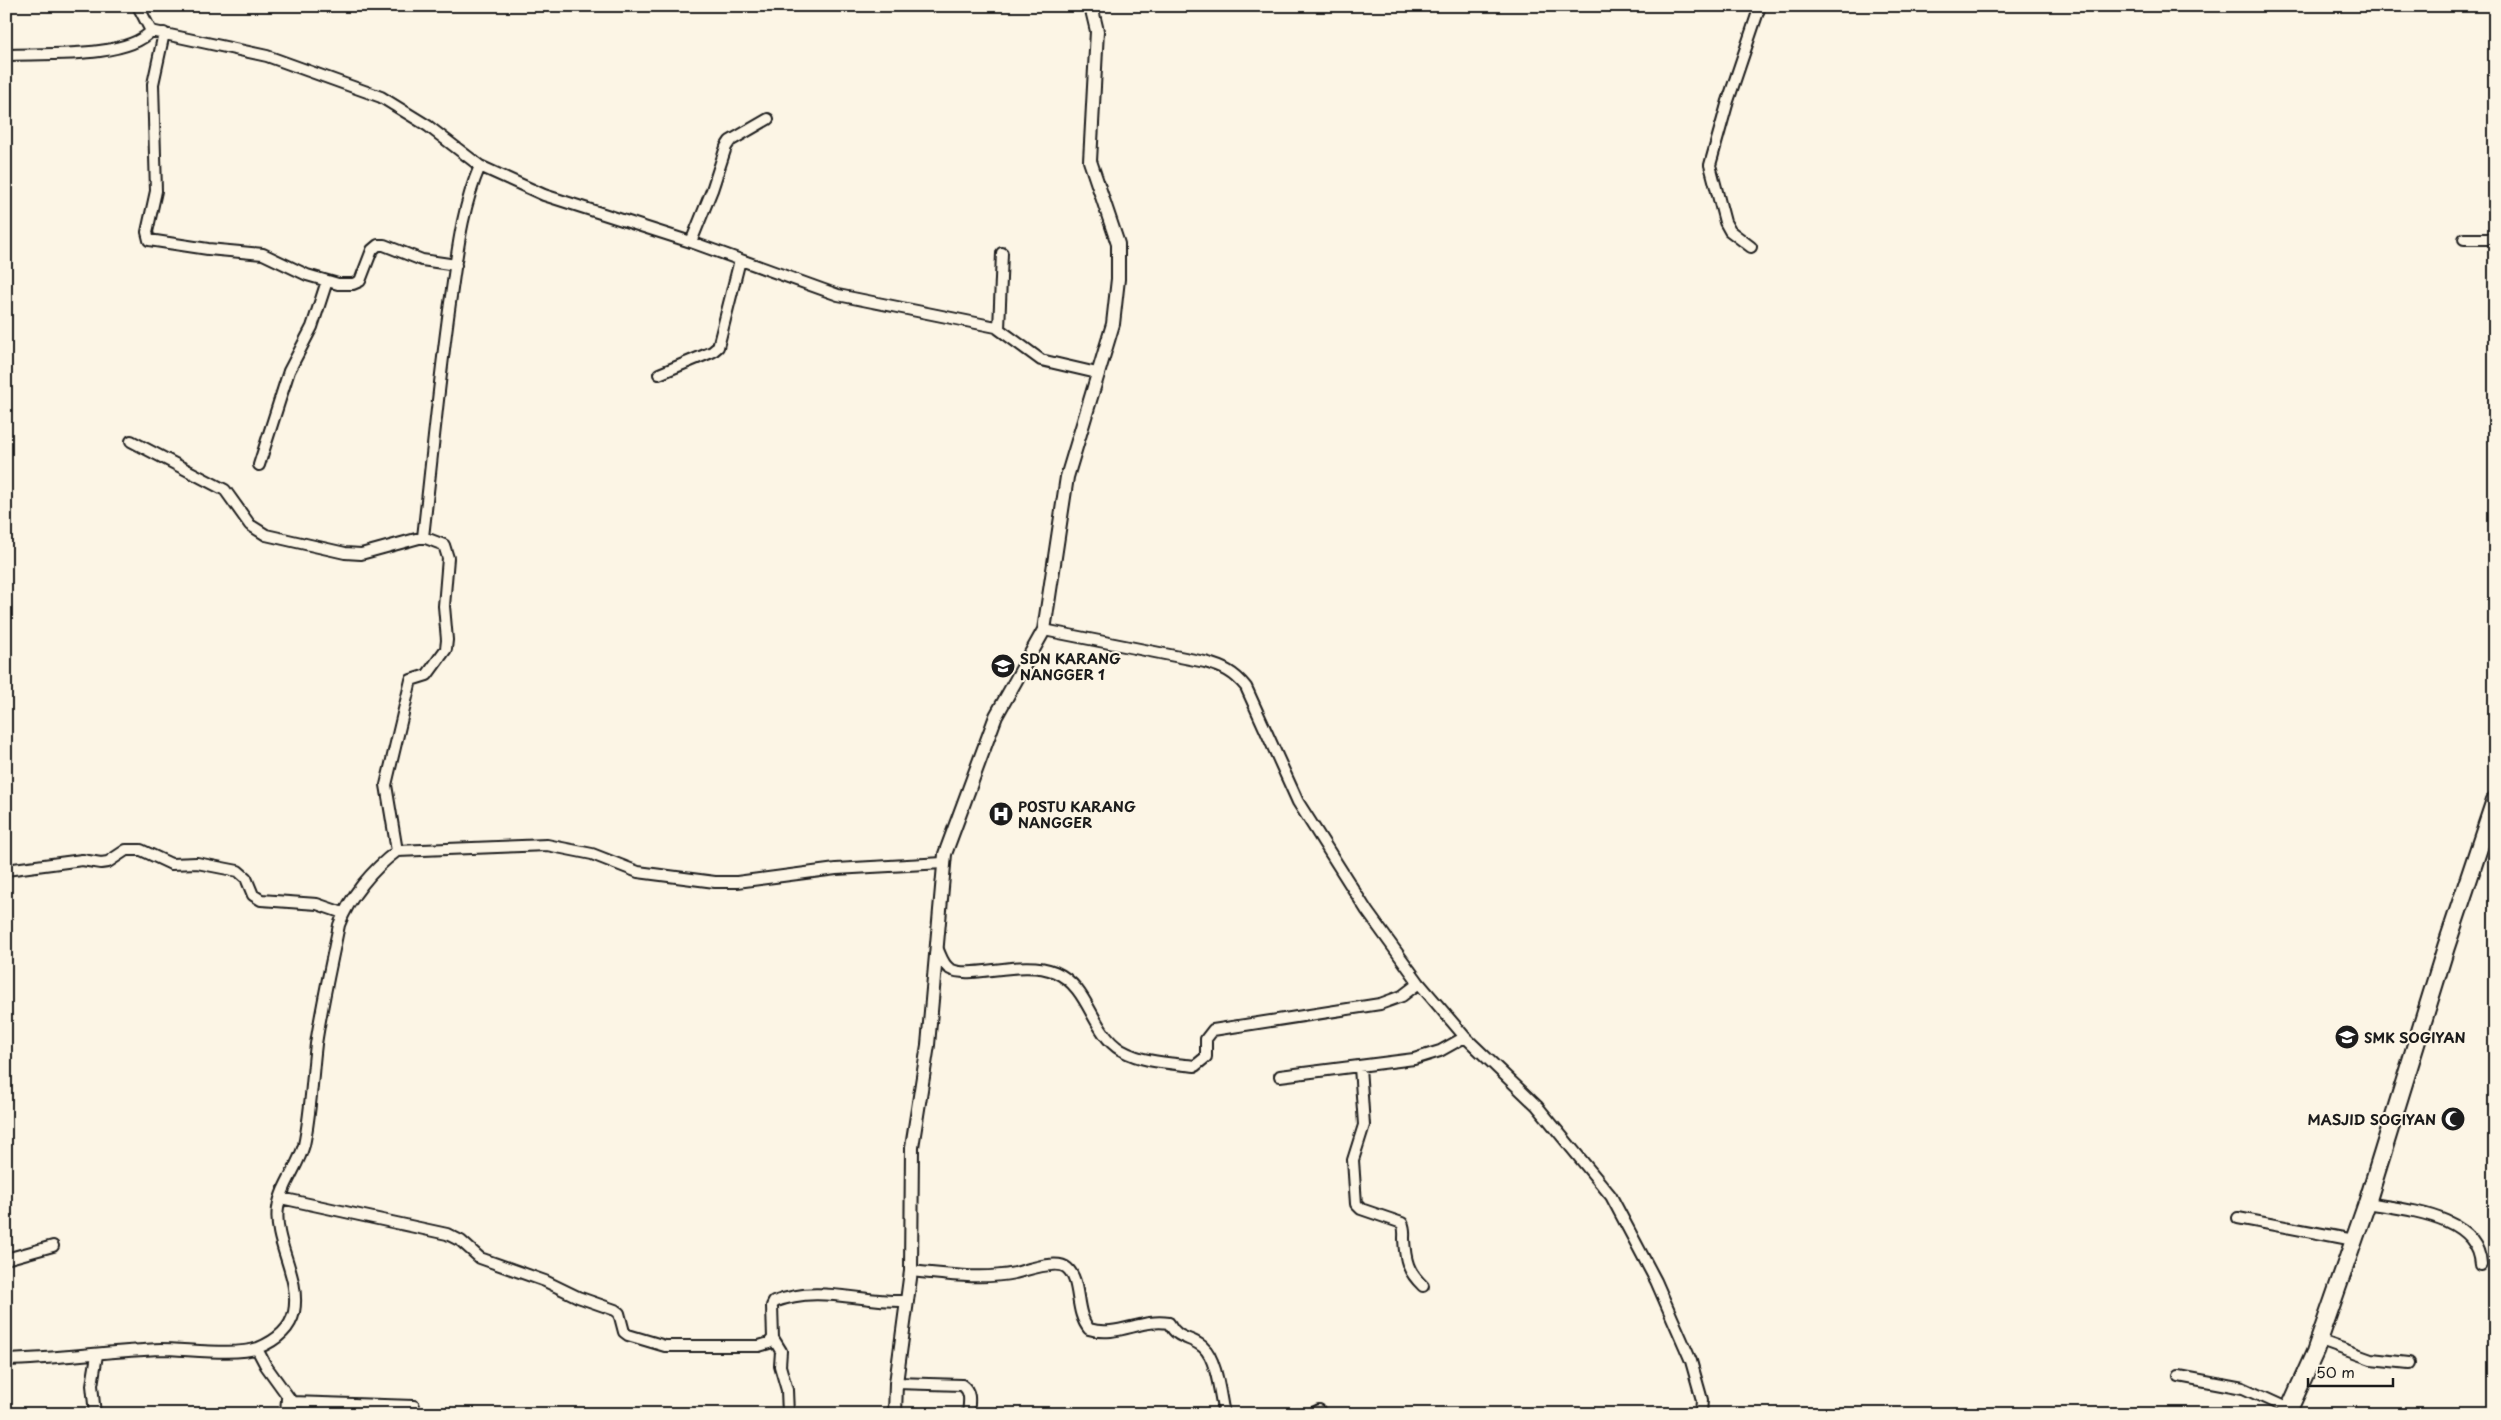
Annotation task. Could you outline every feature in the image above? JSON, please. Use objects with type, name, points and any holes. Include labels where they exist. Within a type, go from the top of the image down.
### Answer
[{"type":"main road","points":[[2288,1411],[2315,1352],[2367,1203],[2451,931],[2495,800]]},
{"type":"street","points":[[138,6],[151,31]]},
{"type":"street","points":[[895,1414],[896,1383],[910,1271],[912,1146],[928,1045],[938,950],[943,863],[951,834],[996,716],[1044,630],[1067,477],[1113,324],[1119,261],[1117,236],[1090,161],[1097,31],[1091,6]]},
{"type":"street","points":[[1752,248],[1730,231],[1725,222],[1710,165],[1728,101],[1760,6]]},
{"type":"street","points":[[6,55],[109,51],[135,44],[151,31],[275,58],[380,97],[428,126],[480,166],[544,195],[691,242],[838,295],[986,324],[999,329],[1041,360],[1098,373]]},
{"type":"street","points":[[164,33],[154,84],[156,191],[147,238],[156,242],[263,254],[292,270],[327,281],[349,284],[360,281],[372,250],[378,245],[384,245],[422,260],[456,265]]},
{"type":"street","points":[[691,242],[710,198],[726,147],[737,137],[768,119]]},
{"type":"street","points":[[423,537],[440,376],[456,265],[464,213],[480,166]]},
{"type":"street","points":[[2464,239],[2495,239]]},
{"type":"street","points":[[999,329],[1002,254]]},
{"type":"street","points":[[659,374],[712,352],[718,347],[740,260]]},
{"type":"street","points":[[259,465],[290,371],[312,326],[327,281]]},
{"type":"street","points":[[131,441],[225,490],[250,525],[256,531],[266,535],[310,546],[361,554],[423,537],[438,542],[447,552],[448,566],[444,606],[447,643],[437,664],[427,676],[411,680],[408,686],[404,716],[386,784],[396,851]]},
{"type":"street","points":[[1044,630],[1205,662],[1228,669],[1238,676],[1246,686],[1298,802],[1367,911],[1419,983],[1465,1038],[1537,1106],[1611,1196],[1656,1281],[1691,1361],[1702,1400],[1702,1414]]},
{"type":"street","points":[[6,1360],[159,1350],[231,1351],[257,1348],[281,1336],[294,1313],[292,1284],[279,1222],[278,1208],[303,1147],[310,1108],[316,1044],[325,993],[344,913],[374,871],[396,851],[547,845],[592,854],[638,872],[715,882],[737,882],[836,870],[943,863]]},
{"type":"street","points":[[6,870],[82,860],[100,863],[108,862],[126,850],[141,850],[171,864],[197,863],[238,871],[246,878],[254,895],[260,900],[317,904],[344,913]]},
{"type":"street","points":[[938,950],[945,965],[958,972],[1032,966],[1057,973],[1075,986],[1102,1029],[1121,1050],[1143,1060],[1196,1066],[1204,1060],[1206,1038],[1213,1030],[1380,1004],[1402,996],[1419,983]]},
{"type":"street","points":[[1280,1076],[1414,1059],[1440,1051],[1465,1038]]},
{"type":"street","points":[[1360,1067],[1364,1125],[1353,1160],[1356,1204],[1361,1209],[1402,1224],[1405,1230],[1406,1266],[1423,1286]]},
{"type":"street","points":[[281,1198],[447,1234],[461,1241],[480,1258],[545,1281],[578,1297],[615,1310],[621,1319],[624,1332],[649,1342],[665,1346],[751,1347],[769,1343],[773,1338]]},
{"type":"street","points":[[2367,1203],[2413,1209],[2458,1228],[2476,1245],[2481,1266]]},
{"type":"street","points":[[2238,1218],[2354,1240]]},
{"type":"street","points":[[6,1259],[53,1246]]},
{"type":"street","points":[[910,1271],[1001,1275],[1060,1264],[1066,1267],[1073,1278],[1080,1314],[1089,1329],[1108,1333],[1161,1321],[1169,1322],[1181,1337],[1201,1344],[1212,1361],[1224,1414]]},
{"type":"street","points":[[788,1414],[787,1390],[780,1366],[781,1351],[773,1338],[772,1306],[774,1302],[814,1292],[886,1302],[906,1301]]},
{"type":"street","points":[[2318,1340],[2371,1359],[2409,1363]]},
{"type":"street","points":[[257,1348],[287,1398],[292,1402],[414,1406]]},
{"type":"street","points":[[95,1414],[92,1385],[98,1355]]},
{"type":"street","points":[[2179,1376],[2244,1388],[2288,1411]]},
{"type":"street","points":[[896,1383],[962,1386],[967,1388],[969,1394],[968,1414]]},
{"type":"street","points":[[286,1414],[287,1398]]},
{"type":"place","name":"SDN KARANG NANGGER 1","points":[[1003,666]]},
{"type":"place","name":"POSTU KARANG NANGGER","points":[[1001,814]]},
{"type":"place","name":"SMK SOGIYAN","points":[[2347,1037]]},
{"type":"place","name":"MASJID SOGIYAN","points":[[2453,1119]]}]
